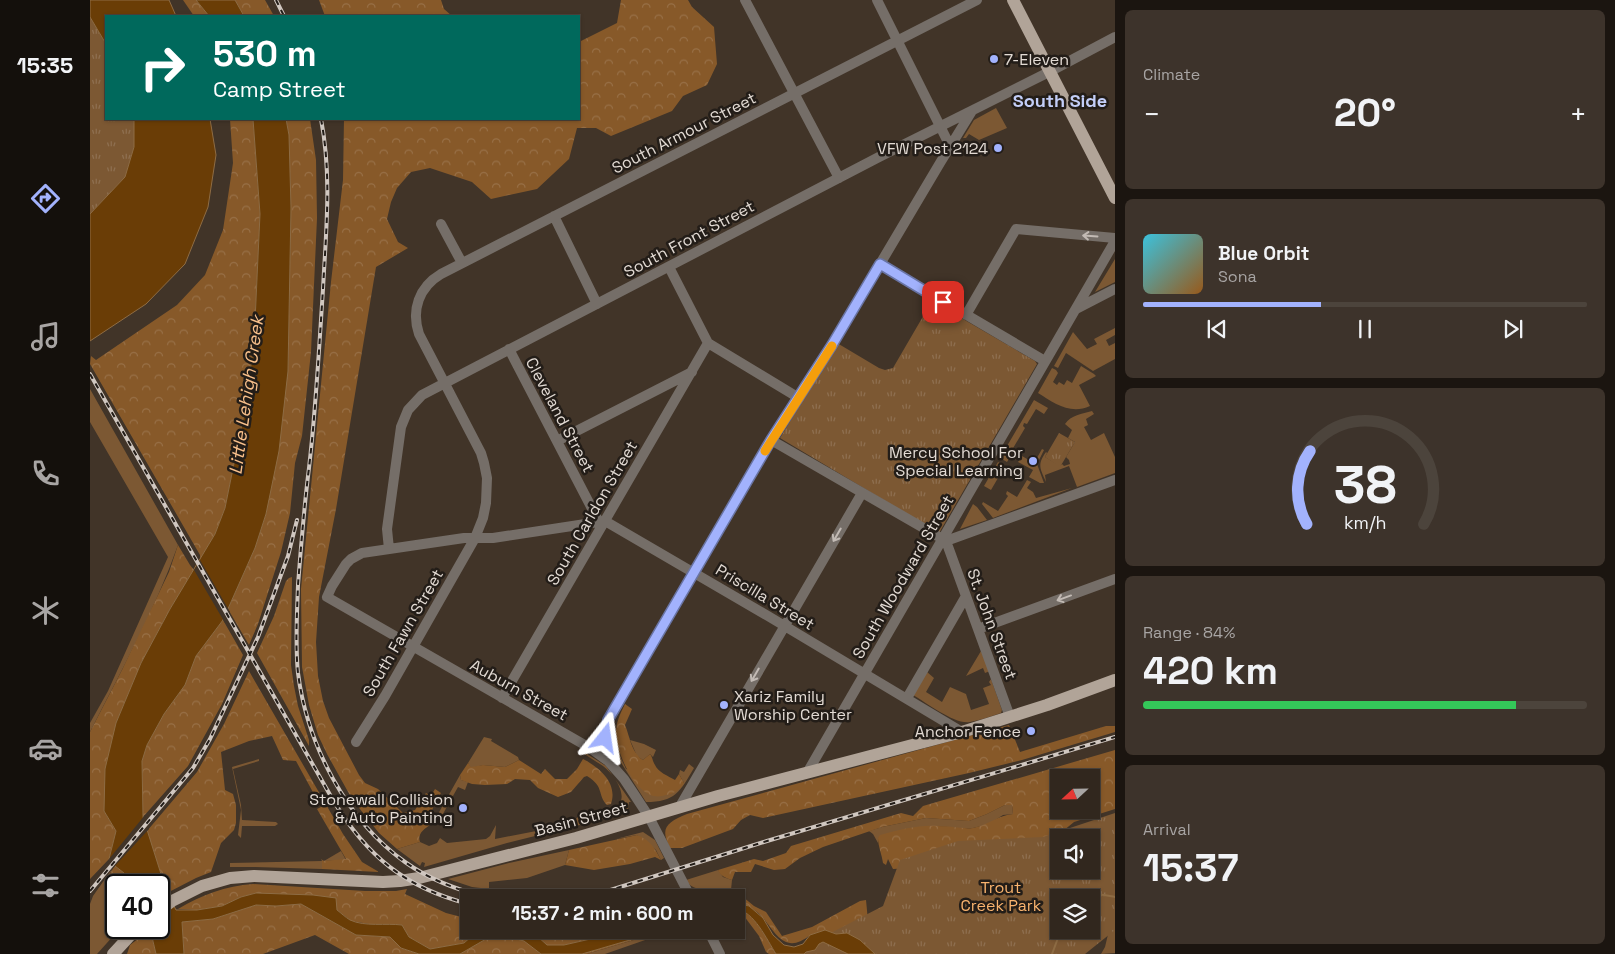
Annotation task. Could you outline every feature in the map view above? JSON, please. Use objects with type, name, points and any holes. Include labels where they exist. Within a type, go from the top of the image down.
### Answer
[{"type":"main road","points":[[1012,0],[1115,198]]},
{"type":"main road","name":"Basin Street","points":[[170,904],[210,883],[239,877],[400,882],[576,838],[718,796],[962,732],[1115,680]]},
{"type":"main road","points":[[113,954],[127,939]]},
{"type":"street","points":[[745,0],[838,178]]},
{"type":"street","points":[[877,0],[950,146]]},
{"type":"street","name":"South Armour Street","points":[[417,305],[420,295],[431,281],[462,263],[977,0]]},
{"type":"street","name":"South Front Street","points":[[389,549],[387,529],[401,427],[404,418],[415,401],[430,390],[838,178],[1115,37]]},
{"type":"street","points":[[590,748],[771,440],[832,345],[973,110]]},
{"type":"street","points":[[554,216],[597,304]]},
{"type":"street","points":[[441,224],[462,263]]},
{"type":"street","points":[[966,315],[1016,229],[1115,239]]},
{"type":"street","name":"South Woodward Street","points":[[807,773],[864,673],[944,540],[1115,239]]},
{"type":"street","points":[[880,264],[1045,361]]},
{"type":"street","points":[[669,267],[708,343],[799,398]]},
{"type":"street","points":[[1075,309],[1115,289]]},
{"type":"street","name":"South Fawn Street","points":[[356,742],[475,538],[483,518],[486,503],[487,478],[481,453],[419,334],[416,319],[417,305]]},
{"type":"street","name":"South Carldon Street","points":[[502,698],[602,521],[708,343]]},
{"type":"street","name":"Cleveland Street","points":[[509,349],[557,441],[602,521]]},
{"type":"street","points":[[557,441],[692,372]]},
{"type":"street","points":[[771,440],[944,540],[1115,480]]},
{"type":"street","points":[[678,808],[862,493]]},
{"type":"street","points":[[389,549],[464,538],[493,538],[602,521]]},
{"type":"street","name":"Priscilla Street","points":[[602,521],[694,572],[962,732]]},
{"type":"street","name":"St. John Street","points":[[944,540],[1010,717]]},
{"type":"street","name":"Auburn Street","points":[[389,549],[362,553],[351,559],[332,586],[327,597],[590,748],[608,761],[624,779],[649,817],[686,889]]},
{"type":"street","points":[[978,629],[1115,579]]},
{"type":"street","points":[[907,698],[966,596]]},
{"type":"street","points":[[606,723],[605,747],[608,761]]},
{"type":"street","points":[[712,939],[720,954]]},
{"type":"green space","points":[[183,0],[196,0],[208,15],[193,15]]},
{"type":"green space","points":[[235,0],[265,0],[273,15],[243,15]]},
{"type":"green space","points":[[319,0],[441,0],[444,9],[451,15],[325,15]]},
{"type":"green space","points":[[621,0],[688,0],[692,7],[714,27],[717,64],[707,85],[683,96],[672,111],[611,136],[596,128],[577,128],[569,159],[537,189],[491,199],[472,182],[430,168],[411,172],[397,188],[391,202],[387,219],[398,242],[408,248],[376,267],[336,509],[319,597],[316,642],[318,676],[323,701],[329,718],[365,783],[378,789],[403,813],[415,810],[426,793],[431,796],[435,789],[441,793],[431,812],[430,825],[420,834],[420,842],[397,849],[379,833],[352,799],[327,754],[318,735],[309,705],[302,667],[301,589],[331,282],[343,180],[344,120],[580,120],[580,42],[617,23]]},
{"type":"green space","points":[[90,17],[105,42],[105,120],[135,120],[134,147],[125,177],[90,214]]},
{"type":"green space","points":[[996,108],[1007,128],[979,140],[969,134],[966,138],[963,138],[974,120]]},
{"type":"green space","points":[[230,120],[253,120],[260,214],[254,343],[245,409],[225,508],[215,534],[200,560],[200,555],[90,364],[91,356],[96,360],[177,305],[205,275],[223,230],[233,163]]},
{"type":"green space","points":[[286,120],[310,120],[316,160],[317,218],[311,352],[302,436],[295,463],[290,513],[281,552],[258,624],[249,645],[228,609],[255,548],[266,514],[288,371],[291,208],[289,135]]},
{"type":"green space","points":[[1115,259],[1115,282],[1095,292]]},
{"type":"green space","points":[[932,301],[1035,361],[1037,364],[939,533],[780,438],[837,343],[879,368],[885,370],[893,368]]},
{"type":"green space","points":[[1115,328],[1115,335],[1106,340],[1109,346],[1115,343],[1115,359],[1093,371],[1066,353],[1058,368],[1054,366],[1073,332],[1087,349],[1097,344],[1094,339]]},
{"type":"green space","points":[[1081,366],[1096,376],[1079,385],[1090,406],[1076,409],[1062,407],[1038,393],[1052,368],[1058,373],[1053,382],[1057,385],[1059,382],[1064,385],[1067,380],[1072,383]]},
{"type":"green space","points":[[90,389],[178,545],[148,617],[90,732],[90,723],[108,691],[168,557],[90,422]]},
{"type":"green space","points":[[1034,400],[1048,408],[1044,414],[1036,409],[1027,424],[1024,423],[1023,426],[1025,428],[1012,450],[1019,455],[1016,460],[1010,457],[1007,462],[1000,458]]},
{"type":"green space","points":[[1092,411],[1094,414],[1086,419],[1088,425],[1084,427],[1091,440],[1104,433],[1115,457],[1115,473],[1077,487],[1069,466],[1045,475],[1046,482],[1040,464],[1046,452],[1045,457],[1060,466],[1062,464],[1064,466],[1070,464],[1066,457],[1075,442],[1068,438],[1072,430],[1065,424],[1074,417]]},
{"type":"green space","points":[[1059,433],[1075,442],[1060,467],[1045,457]]},
{"type":"green space","points":[[1042,449],[1044,450],[1037,464],[1044,483],[1040,483],[1029,477],[1033,470],[1018,462],[1022,456],[1034,463]]},
{"type":"green space","points":[[998,462],[1005,466],[991,490],[984,486]]},
{"type":"green space","points":[[1027,480],[1031,482],[1027,488],[1033,492],[1036,498],[1072,488],[993,518],[982,504],[983,502],[998,511],[1008,496],[1006,494],[1007,491],[1017,497]]},
{"type":"green space","points":[[973,504],[987,520],[960,529]]},
{"type":"green space","points":[[178,545],[194,570],[170,609],[141,663],[116,723],[104,811],[116,831],[109,859],[90,879],[90,732],[169,572]]},
{"type":"green space","points":[[292,577],[291,665],[298,706],[309,740],[309,746],[257,653],[274,616],[286,581]]},
{"type":"green space","points":[[223,620],[243,655],[222,704],[188,766],[143,817],[142,761],[147,745],[164,714],[185,685],[196,656]]},
{"type":"green space","points":[[981,651],[990,671],[985,673],[983,668],[966,676]]},
{"type":"green space","points":[[249,671],[343,834],[362,862],[379,872],[322,869],[322,861],[346,859],[317,809],[321,807],[296,761],[283,760],[272,736],[249,741],[221,752],[225,790],[233,794],[236,805],[234,830],[221,843],[211,872],[170,891],[170,874],[161,874],[147,831],[197,772],[224,724]]},
{"type":"green space","points":[[927,672],[934,678],[926,692],[942,702],[950,687],[966,694],[971,710],[989,704],[983,688],[991,685],[989,682],[991,679],[1002,710],[1001,713],[964,722],[941,713],[913,695]]},
{"type":"green space","points":[[625,704],[632,709],[625,725],[633,749],[643,760],[650,754],[656,767],[675,780],[679,774],[684,783],[674,793],[654,796],[647,793],[633,779],[628,770],[619,750],[616,733],[620,715]]},
{"type":"green space","points":[[1009,725],[1020,752],[1106,726],[1115,726],[1115,732],[1022,760],[969,773],[763,818],[750,815],[741,820],[733,829],[682,848],[670,848],[665,835],[667,826],[670,823],[687,814]]},
{"type":"green space","points":[[484,737],[492,739],[491,741],[518,757],[519,760],[505,767],[483,765],[471,768],[468,763]]},
{"type":"green space","points":[[616,739],[626,769],[684,783],[679,774],[680,770],[684,772],[689,764],[694,768],[685,783],[676,794],[664,800],[646,802],[620,761]]},
{"type":"green space","points":[[630,740],[656,750],[653,757],[650,754],[643,760],[637,756]]},
{"type":"green space","points":[[1115,750],[1115,809],[1100,814],[1100,769],[1050,769],[1050,819],[1083,819],[1074,822],[1065,829],[1050,829],[1050,842],[1026,861],[893,869],[888,859],[886,865],[883,863],[878,841],[880,835],[923,826],[973,828],[1013,814],[1012,805],[1005,805],[969,821],[926,818],[882,827],[823,847],[800,858],[785,869],[774,870],[755,864],[751,872],[735,872],[732,880],[725,878],[718,870],[754,859],[763,861],[786,853],[791,846],[901,813],[913,816],[923,806]]},
{"type":"green space","points":[[584,752],[606,766],[615,779],[603,766]]},
{"type":"green space","points":[[259,759],[259,761],[233,769],[241,805],[242,820],[276,822],[278,824],[275,826],[242,826],[241,838],[238,835],[241,810],[232,767]]},
{"type":"green space","points":[[583,759],[596,767],[610,783],[613,796],[611,804],[607,805],[602,798],[599,787],[587,776],[571,792],[558,797],[538,788],[530,780],[515,779],[507,784],[485,785],[472,784],[461,780],[460,775],[468,763],[471,767],[483,765],[505,767],[519,760],[541,774],[545,769],[555,779],[567,779],[577,769]]},
{"type":"green space","points":[[460,775],[461,780],[468,782],[465,790],[458,787],[439,821],[438,814]]},
{"type":"green space","points":[[616,781],[631,802],[629,802],[628,809],[624,813],[576,826],[576,819],[579,815],[606,811],[619,804],[621,793]]},
{"type":"green space","points":[[1005,805],[1012,805],[1013,814],[1003,815],[989,824],[973,828],[939,826],[878,838],[878,843],[869,831],[926,818],[969,821]]},
{"type":"green space","name":"Trout Creek Park","points":[[1115,813],[1115,930],[1085,954],[790,954],[883,906],[900,860],[958,841],[1043,837],[1050,835],[1050,879],[1100,879],[1100,829],[1067,829]]},
{"type":"green space","points":[[563,822],[567,828],[424,867],[425,863],[422,862],[420,866],[397,849],[420,842],[429,846],[437,843],[440,838],[447,843],[486,839],[490,836],[496,825],[495,839],[562,826]]},
{"type":"green space","points":[[643,832],[655,840],[664,858],[661,860],[656,850],[637,835],[616,839]]},
{"type":"green space","points":[[637,835],[652,845],[661,860],[655,857],[630,864],[594,870],[565,865],[569,850]]},
{"type":"green space","points":[[569,850],[565,865],[527,878],[489,882],[489,889],[472,887],[448,879]]},
{"type":"green space","points":[[341,851],[346,860],[324,861]]},
{"type":"green space","points":[[322,861],[322,869],[230,867],[230,863]]},
{"type":"green space","points":[[115,866],[124,874],[110,874]]},
{"type":"green space","points":[[718,870],[723,877],[732,880],[731,889],[700,889],[689,884],[686,880]]},
{"type":"green space","points":[[105,879],[105,939],[110,939],[97,954],[90,954],[90,904],[93,896]]},
{"type":"green space","points":[[253,884],[365,891],[407,889],[405,894],[446,913],[460,917],[460,939],[469,939],[464,943],[430,949],[409,937],[402,925],[369,924],[351,921],[337,910],[256,893],[241,897],[222,906],[197,910],[178,909],[196,899],[233,887]]},
{"type":"green space","points":[[679,888],[679,889],[658,889]]},
{"type":"green space","points":[[745,899],[766,912],[782,936],[812,927],[860,901],[866,900],[869,932],[810,935],[795,943],[789,943],[778,937],[761,916],[745,906]]},
{"type":"green space","points":[[301,904],[356,935],[390,937],[401,948],[419,954],[349,954],[315,935],[263,954],[184,954],[182,922],[213,919],[256,905]]},
{"type":"green space","points":[[745,912],[754,920],[776,954],[766,952],[759,936],[745,917]]},
{"type":"green space","points":[[1110,926],[1115,926],[1115,953],[1101,954],[1105,947]]},
{"type":"green space","points":[[138,939],[152,939],[156,954],[127,954],[130,945]]},
{"type":"green space","points":[[486,939],[517,939],[525,941],[541,954],[460,954]]},
{"type":"green space","points":[[540,939],[590,939],[564,945],[547,945]]},
{"type":"green space","points":[[633,939],[637,939],[587,954],[582,954]]},
{"type":"green space","points":[[637,939],[648,939],[605,954],[587,954]]},
{"type":"shaded area","points":[[90,0],[169,0],[176,15],[105,15],[105,42],[90,17]]},
{"type":"shaded area","points":[[196,0],[235,0],[243,15],[208,15]]},
{"type":"shaded area","points":[[134,120],[210,120],[216,155],[208,207],[185,264],[146,304],[90,341],[90,214],[125,177],[134,147]]},
{"type":"shaded area","points":[[253,120],[286,120],[289,135],[291,208],[288,371],[279,451],[266,514],[255,548],[223,620],[196,656],[185,685],[164,714],[147,745],[142,761],[143,817],[161,874],[124,874],[109,859],[116,831],[104,811],[105,769],[116,723],[141,663],[170,609],[215,534],[225,508],[245,409],[254,343],[260,214]]},
{"type":"shaded area","points":[[256,893],[313,895],[336,898],[337,910],[350,920],[369,924],[402,925],[409,937],[430,949],[464,943],[469,939],[486,939],[460,954],[419,954],[401,948],[390,937],[356,935],[301,904],[256,905],[213,919],[182,922],[184,954],[156,954],[152,939],[170,939],[170,899],[176,910],[197,910],[222,906],[241,897]]},
{"type":"shaded area","points":[[745,905],[749,906],[763,918],[773,935],[784,945],[794,947],[803,944],[810,935],[825,930],[836,934],[847,933],[860,940],[875,954],[848,954],[823,942],[815,950],[804,954],[776,954],[764,934],[745,912]]},
{"type":"shaded area","points":[[517,939],[540,939],[547,945],[564,945],[590,939],[633,939],[582,954],[541,954],[524,941]]},
{"type":"pier","points":[[200,560],[230,612],[225,623],[194,570]]},
{"type":"pier","points":[[145,815],[149,829],[113,868],[109,859]]},
{"type":"waterway","points":[[1100,895],[1115,897]]},
{"type":"waterway","points":[[1052,954],[1058,939]]},
{"type":"railway","points":[[276,0],[284,15]]},
{"type":"railway","points":[[321,120],[326,161],[327,225],[315,401],[298,585],[296,629],[298,673],[310,727],[320,753],[333,778],[365,825],[384,845],[405,862],[425,874],[460,889]]},
{"type":"railway","points":[[90,374],[346,820],[359,837],[389,867],[425,889],[460,901]]},
{"type":"railway","points":[[90,891],[193,768],[210,739],[258,637],[288,556],[297,520]]},
{"type":"railway","points":[[614,889],[1115,737]]},
{"type":"slow traffic","points":[[765,451],[832,346]]},
{"type":"place","name":"7-Eleven","points":[[994,59]]},
{"type":"place","name":"VFW Post 2124","points":[[998,148]]},
{"type":"place","name":"Mercy School For Special Learning","points":[[1033,461]]},
{"type":"place","name":"Xariz Family Worship Center","points":[[724,705]]},
{"type":"place","name":"Anchor Fence","points":[[1031,731]]},
{"type":"place","name":"Stonewall Collision & Auto Painting","points":[[463,808]]},
{"type":"district","name":"South Side","points":[[1060,100]]},
{"type":"route","points":[[605,738],[606,723],[771,440],[832,345],[880,264],[943,302]]},
{"type":"water label","name":"Little Lehigh Creek","points":[[246,395]]}]
